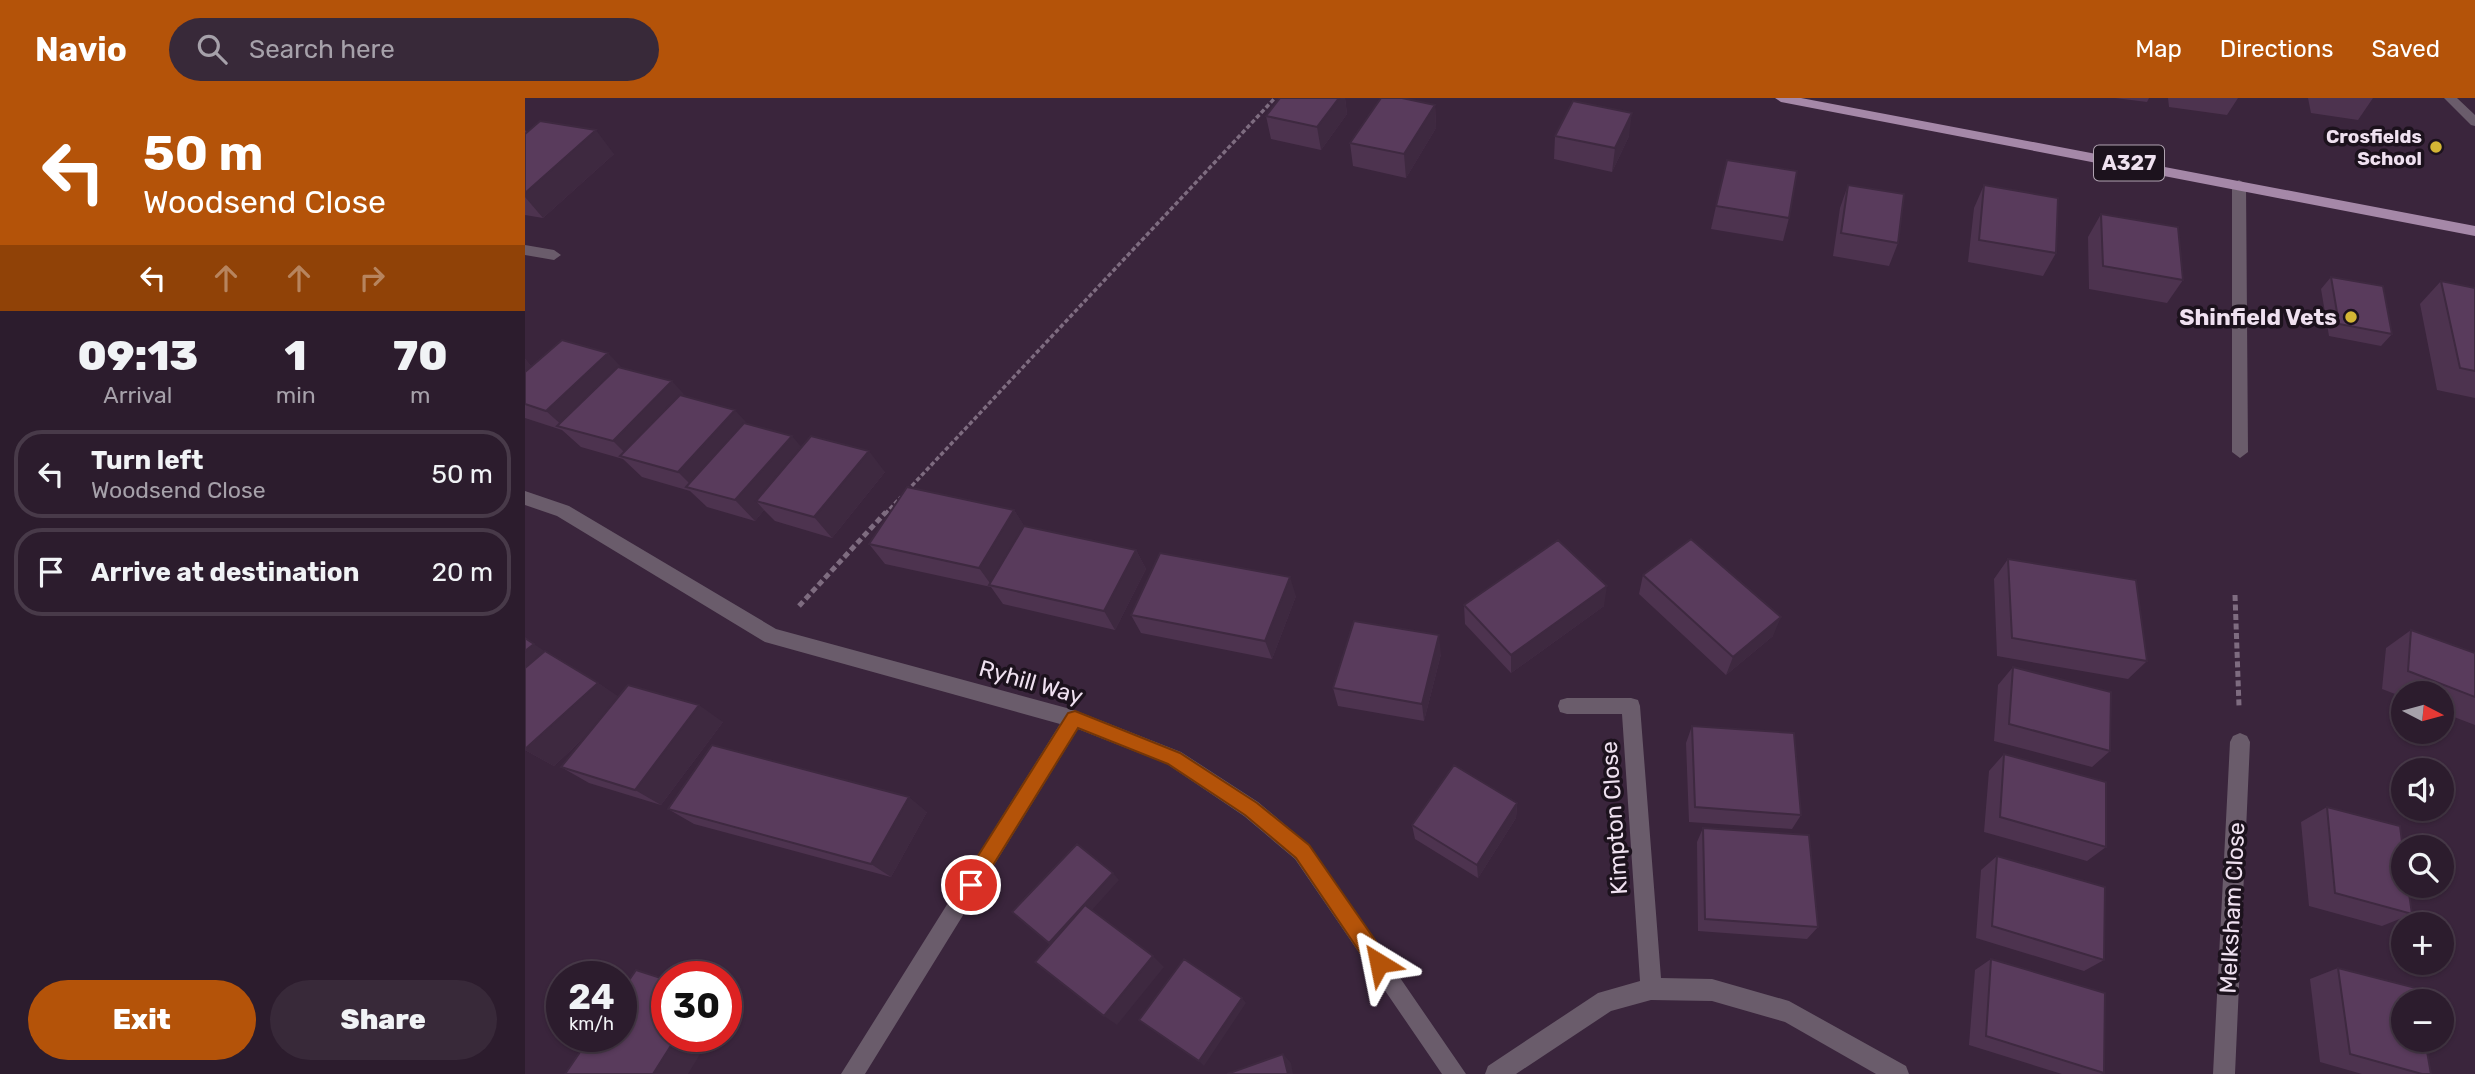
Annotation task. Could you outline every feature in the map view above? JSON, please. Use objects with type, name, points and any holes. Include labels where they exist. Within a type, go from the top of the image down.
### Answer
[{"type":"main road","name":"A327","points":[[1781,98],[2475,231]]},
{"type":"street","points":[[2454,103],[2475,107]]},
{"type":"street","points":[[2454,103],[2475,122]]},
{"type":"street","points":[[2239,184],[2240,452]]},
{"type":"street","points":[[525,250],[554,255]]},
{"type":"street","name":"Ryhill Way","points":[[525,498],[563,511],[771,636],[1075,719],[1174,758],[1251,809],[1302,852],[1455,1074]]},
{"type":"street","name":"Kimpton Close","points":[[1567,706],[1631,706],[1651,989]]},
{"type":"street","points":[[852,1074],[1075,719]]},
{"type":"street","name":"Melksham Close","points":[[2224,1074],[2240,742]]},
{"type":"street","points":[[1496,1074],[1607,1000],[1651,989],[1712,990],[1789,1012],[1898,1074]]},
{"type":"path","points":[[771,636],[1275,98]]},
{"type":"path","points":[[2235,594],[2240,742]]},
{"type":"building","points":[[1280,98],[1339,98],[1317,127],[1266,116]]},
{"type":"building","points":[[1381,98],[1402,98],[1435,105],[1404,154],[1350,143]]},
{"type":"building","points":[[1573,101],[1632,113],[1615,148],[1555,136]]},
{"type":"building","points":[[540,121],[596,130],[525,193],[525,134]]},
{"type":"building","points":[[1727,160],[1797,171],[1789,218],[1716,206]]},
{"type":"building","points":[[1848,185],[1904,194],[1898,243],[1841,233]]},
{"type":"building","points":[[1984,185],[2058,198],[2056,253],[1979,240]]},
{"type":"building","points":[[2101,214],[2178,227],[2183,280],[2103,266]]},
{"type":"building","points":[[2331,277],[2383,286],[2392,334],[2339,324]]},
{"type":"building","points":[[2441,281],[2475,288],[2475,371],[2460,368]]},
{"type":"building","points":[[562,340],[608,353],[546,411],[525,404],[525,372]]},
{"type":"building","points":[[618,367],[672,381],[613,441],[557,426]]},
{"type":"building","points":[[680,395],[735,410],[678,472],[620,456]]},
{"type":"building","points":[[744,423],[792,436],[735,500],[686,487]]},
{"type":"building","points":[[811,436],[869,451],[814,517],[756,501]]},
{"type":"building","points":[[907,487],[1014,510],[979,568],[869,544]]},
{"type":"building","points":[[1024,526],[1136,550],[1104,611],[989,585]]},
{"type":"building","points":[[1691,539],[1781,617],[1733,657],[1643,575]]},
{"type":"building","points":[[1558,540],[1607,586],[1511,655],[1464,605]]},
{"type":"building","points":[[1160,553],[1290,577],[1265,641],[1131,615]]},
{"type":"building","points":[[2008,559],[2136,580],[2147,661],[2012,638]]},
{"type":"building","points":[[1354,621],[1439,635],[1422,704],[1333,688]]},
{"type":"building","points":[[2411,630],[2475,653],[2475,697],[2454,689],[2454,681],[2434,681],[2408,671]]},
{"type":"building","points":[[525,638],[534,644],[525,651]]},
{"type":"building","points":[[545,651],[598,683],[525,749],[525,668]]},
{"type":"building","points":[[2013,667],[2111,692],[2110,751],[2009,724]]},
{"type":"building","points":[[628,685],[699,705],[635,790],[561,767]]},
{"type":"building","points":[[1692,726],[1794,733],[1801,815],[1695,807]]},
{"type":"building","points":[[712,745],[909,797],[871,864],[668,809]]},
{"type":"building","points":[[2004,754],[2106,782],[2106,847],[2000,817]]},
{"type":"building","points":[[1454,765],[1517,803],[1477,865],[1412,825]]},
{"type":"building","points":[[2327,807],[2400,826],[2401,835],[2391,835],[2391,898],[2410,898],[2412,912],[2335,893]]},
{"type":"building","points":[[1703,828],[1809,835],[1818,927],[1705,919]]},
{"type":"building","points":[[1077,844],[1113,873],[1049,943],[1012,912]]},
{"type":"building","points":[[1997,856],[2105,887],[2104,960],[1992,926]]},
{"type":"building","points":[[1085,905],[1153,956],[1104,1016],[1035,962]]},
{"type":"building","points":[[1184,959],[1242,998],[1199,1061],[1139,1020]]},
{"type":"building","points":[[1991,959],[2105,993],[2104,1073],[1986,1036]]},
{"type":"building","points":[[2338,968],[2416,988],[2391,989],[2391,1052],[2427,1052],[2431,1074],[2422,1074],[2350,1054]]},
{"type":"building","points":[[637,970],[651,975],[651,1052],[667,1052],[653,1074],[565,1074],[580,1052],[637,1052]]},
{"type":"building","points":[[1283,1054],[1288,1074],[1227,1074]]},
{"type":"place","name":"Crosfields School","points":[[2436,147]]},
{"type":"place","name":"Shinfield Vets","points":[[2351,317]]},
{"type":"route","points":[[971,885],[1075,719],[1174,758],[1251,809],[1302,852],[1379,963]]}]
